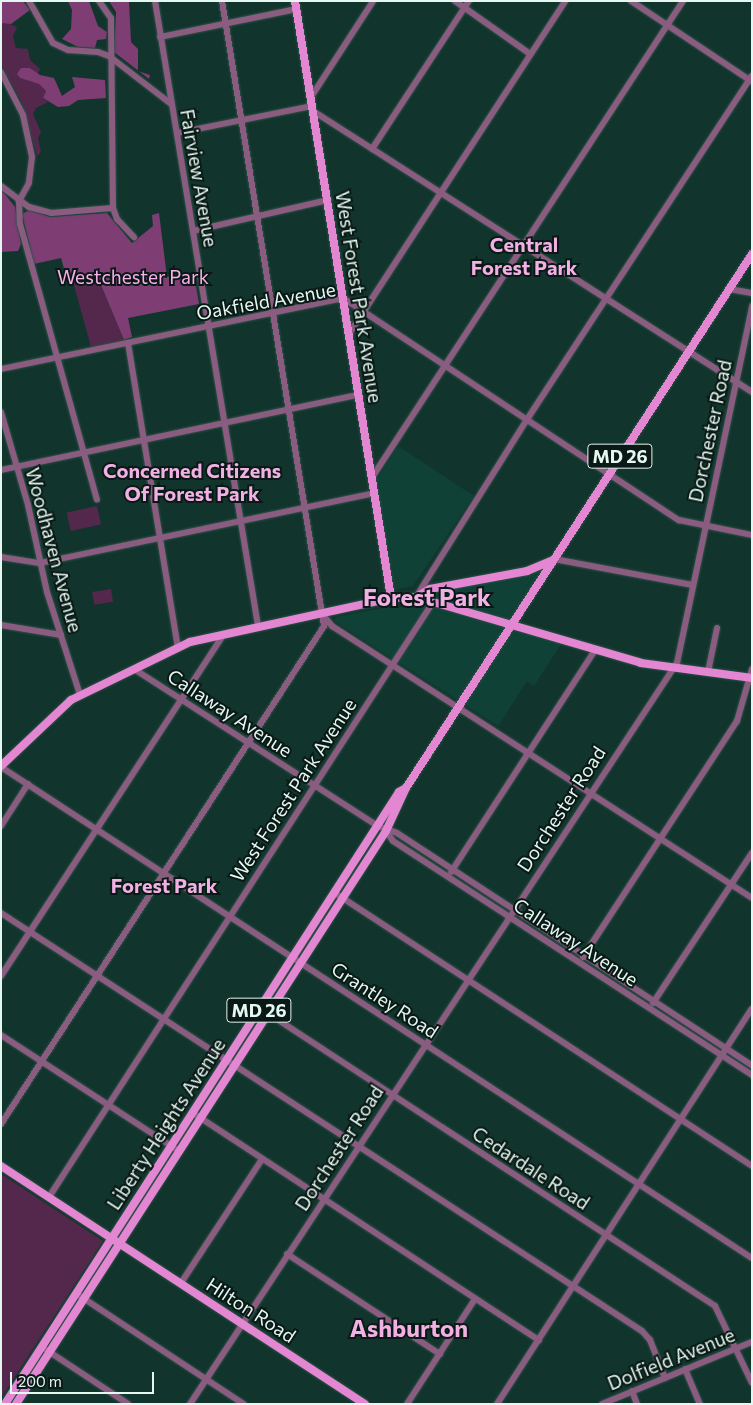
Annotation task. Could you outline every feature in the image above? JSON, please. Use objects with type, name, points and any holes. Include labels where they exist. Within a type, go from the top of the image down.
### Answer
[{"type":"main road","name":"West Forest Park Avenue","points":[[295,5],[391,598]]},
{"type":"main road","name":"Liberty Heights Avenue","points":[[8,1403],[76,1294],[179,1151],[235,1065],[386,831],[406,788],[752,254]]},
{"type":"main road","points":[[416,597],[430,590],[532,570],[554,559]]},
{"type":"main road","points":[[1,766],[80,695],[178,648],[258,626],[391,598],[416,597],[641,663],[751,678]]},
{"type":"main road","name":"Liberty Heights Avenue","points":[[16,1404],[84,1299],[171,1146],[399,792],[406,788]]},
{"type":"main road","name":"Hilton Road","points":[[1,1166],[365,1404]]},
{"type":"street","points":[[29,1],[49,38],[58,46],[109,56],[171,104]]},
{"type":"street","points":[[100,1],[111,18],[109,56],[113,208],[117,219],[134,237]]},
{"type":"street","name":"Fairview Avenue","points":[[155,1],[258,626]]},
{"type":"street","points":[[1,1124],[324,626],[222,1]]},
{"type":"street","points":[[177,133],[312,105],[373,1]]},
{"type":"street","points":[[454,1],[530,54]]},
{"type":"street","points":[[372,149],[469,1]]},
{"type":"street","points":[[348,334],[565,1]]},
{"type":"street","points":[[416,597],[526,420],[751,79],[631,1]]},
{"type":"street","points":[[371,479],[683,1]]},
{"type":"street","points":[[160,37],[226,23],[295,5]]},
{"type":"street","points":[[1,72],[23,115],[32,157],[29,183],[19,201],[23,235],[97,499]]},
{"type":"street","points":[[312,105],[372,149],[687,353],[752,392]]},
{"type":"street","points":[[1,186],[19,201],[40,210],[60,214],[113,208]]},
{"type":"street","points":[[193,232],[328,200]]},
{"type":"street","points":[[728,289],[752,293]]},
{"type":"street","name":"Oakfield Avenue","points":[[1,369],[343,298],[443,368],[679,520],[752,536]]},
{"type":"street","name":"Dorchester Road","points":[[190,1404],[673,668],[706,526],[752,306]]},
{"type":"street","points":[[128,343],[178,648]]},
{"type":"street","points":[[1,470],[358,395]]},
{"type":"street","name":"Woodhaven Avenue","points":[[1,412],[18,466],[40,563],[80,695]]},
{"type":"street","points":[[1,558],[40,563],[374,492]]},
{"type":"street","points":[[554,559],[693,585]]},
{"type":"street","name":"West Forest Park Avenue","points":[[49,1197],[433,602]]},
{"type":"street","points":[[321,613],[332,626],[752,898]]},
{"type":"street","points":[[1,625],[61,635]]},
{"type":"street","points":[[708,672],[717,628]]},
{"type":"street","points":[[1,976],[224,634]]},
{"type":"street","points":[[448,876],[595,650]]},
{"type":"street","name":"Callaway Avenue","points":[[134,669],[386,831],[398,833],[752,1065]]},
{"type":"street","points":[[580,962],[736,721],[751,678],[752,669]]},
{"type":"street","name":"Grantley Road","points":[[1,766],[752,1258]]},
{"type":"street","points":[[1,826],[28,784]]},
{"type":"street","name":"Callaway Avenue","points":[[386,831],[393,841],[752,1075]]},
{"type":"street","points":[[650,1008],[752,853]]},
{"type":"street","points":[[334,893],[752,1166]]},
{"type":"street","points":[[1,913],[646,1335],[665,1378]]},
{"type":"street","name":"Cedardale Road","points":[[260,1008],[716,1306],[752,1383]]},
{"type":"street","points":[[497,1404],[724,1056],[726,1048],[752,1009]]},
{"type":"street","points":[[1,1035],[179,1151]]},
{"type":"street","points":[[192,1113],[539,1340]]},
{"type":"street","points":[[181,1283],[262,1159]]},
{"type":"street","points":[[287,1254],[440,1354]]},
{"type":"street","points":[[76,1294],[244,1404]]},
{"type":"street","points":[[407,1404],[475,1299]]},
{"type":"street","name":"Dolfield Avenue","points":[[602,1404],[752,1342]]},
{"type":"street","points":[[42,1347],[128,1404]]},
{"type":"street","points":[[685,1369],[700,1404]]},
{"type":"street","points":[[632,1391],[637,1404]]},
{"type":"shaded area","points":[[2,21],[17,27],[13,36],[16,48],[28,49],[30,60],[40,69],[38,74],[30,68],[20,78],[39,84],[46,91],[43,98],[48,102],[36,108],[33,114],[41,132],[38,138],[41,152],[37,156],[22,103],[1,64]]},
{"type":"shaded area","points":[[96,273],[124,340],[91,347],[72,278]]},
{"type":"shaded area","points":[[398,446],[474,496],[413,586],[394,590],[376,481]]},
{"type":"shaded area","points":[[97,506],[101,525],[71,531],[67,512]]},
{"type":"shaded area","points":[[549,567],[512,626],[563,641],[534,686],[527,681],[498,726],[334,621],[336,617],[383,608],[411,607],[449,586]]},
{"type":"shaded area","points":[[111,589],[113,602],[94,605],[92,592]]},
{"type":"shaded area","points":[[1,1174],[103,1241],[1,1398]]},
{"type":"green space","points":[[1,1],[23,1],[30,10],[11,24],[2,23]]},
{"type":"green space","points":[[68,1],[89,1],[98,26],[107,32],[106,39],[97,40],[95,48],[78,47],[62,39],[71,29],[72,10]]},
{"type":"green space","points":[[109,1],[129,2],[131,42],[138,49],[138,71],[114,52],[116,12]]},
{"type":"green space","points":[[21,68],[30,68],[40,75],[54,78],[62,96],[75,87],[72,77],[105,80],[106,98],[78,100],[69,106],[58,107],[43,98],[46,91],[39,84],[20,78],[17,74]]},
{"type":"green space","points":[[139,71],[150,75],[149,79]]},
{"type":"green space","points":[[1,189],[15,207],[21,244],[18,251],[1,252]]},
{"type":"green space","name":"Westchester Park","points":[[29,210],[50,217],[107,213],[132,243],[153,226],[152,215],[159,213],[167,277],[194,274],[199,304],[128,318],[132,337],[124,340],[96,273],[67,279],[61,258],[34,264],[22,214]]},
{"type":"district","name":"Central Forest Park","points":[[524,256]]},
{"type":"district","name":"Concerned Citizens Of Forest Park","points":[[192,482]]},
{"type":"district","name":"Forest Park","points":[[427,597]]},
{"type":"district","name":"Forest Park","points":[[164,885]]},
{"type":"district","name":"Ashburton","points":[[409,1328]]}]
